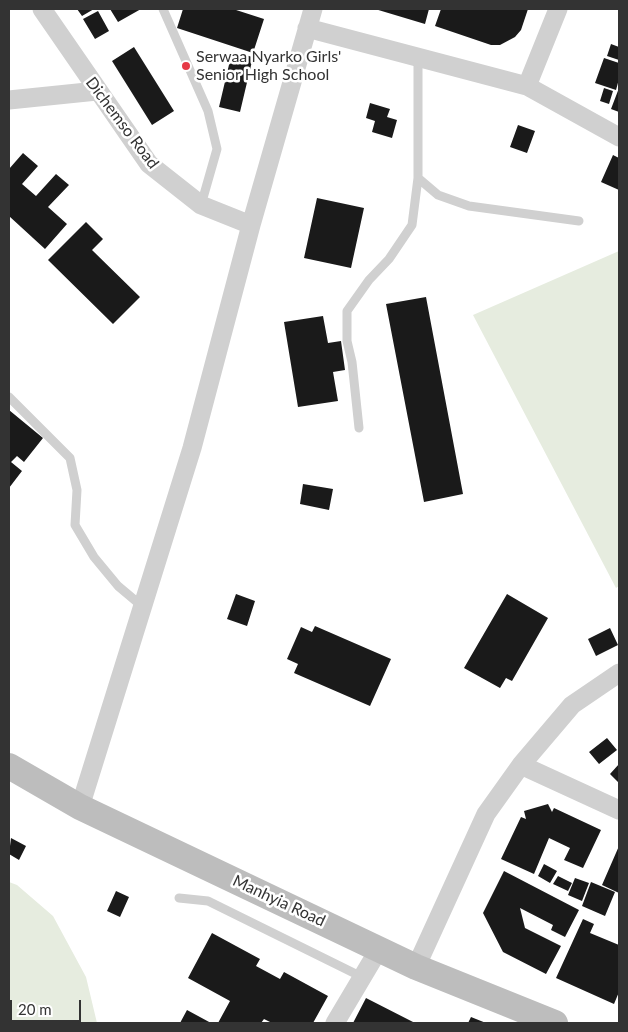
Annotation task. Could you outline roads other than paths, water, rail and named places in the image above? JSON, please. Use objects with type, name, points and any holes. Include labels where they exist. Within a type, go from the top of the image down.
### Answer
[{"type":"main road","name":"Manhyia Road","points":[[9,766],[80,807],[416,967],[555,1023]]},
{"type":"street","name":"Dichemso Road","points":[[42,9],[149,164],[201,205],[251,226]]},
{"type":"street","points":[[80,807],[192,448],[251,226],[313,9]]},
{"type":"street","points":[[527,86],[558,9]]},
{"type":"street","points":[[307,28],[527,86],[619,137]]},
{"type":"street","points":[[9,100],[97,91]]},
{"type":"street","points":[[416,967],[486,814],[521,765],[572,705],[619,673]]},
{"type":"street","points":[[521,765],[619,810]]},
{"type":"street","points":[[336,1023],[379,949]]},
{"type":"lane","points":[[163,9],[208,111],[217,149],[201,205]]},
{"type":"lane","points":[[359,428],[348,341],[347,311],[412,225],[418,178],[418,57]]},
{"type":"lane","points":[[418,178],[438,195],[469,206],[580,221]]},
{"type":"lane","points":[[9,397],[70,458],[77,490],[75,525],[94,557],[118,586],[143,607]]},
{"type":"lane","points":[[180,898],[208,902],[362,976]]},
{"type":"place","name":"Serwaa Nyarko Girls' Senior High School","points":[[186,66]]}]
